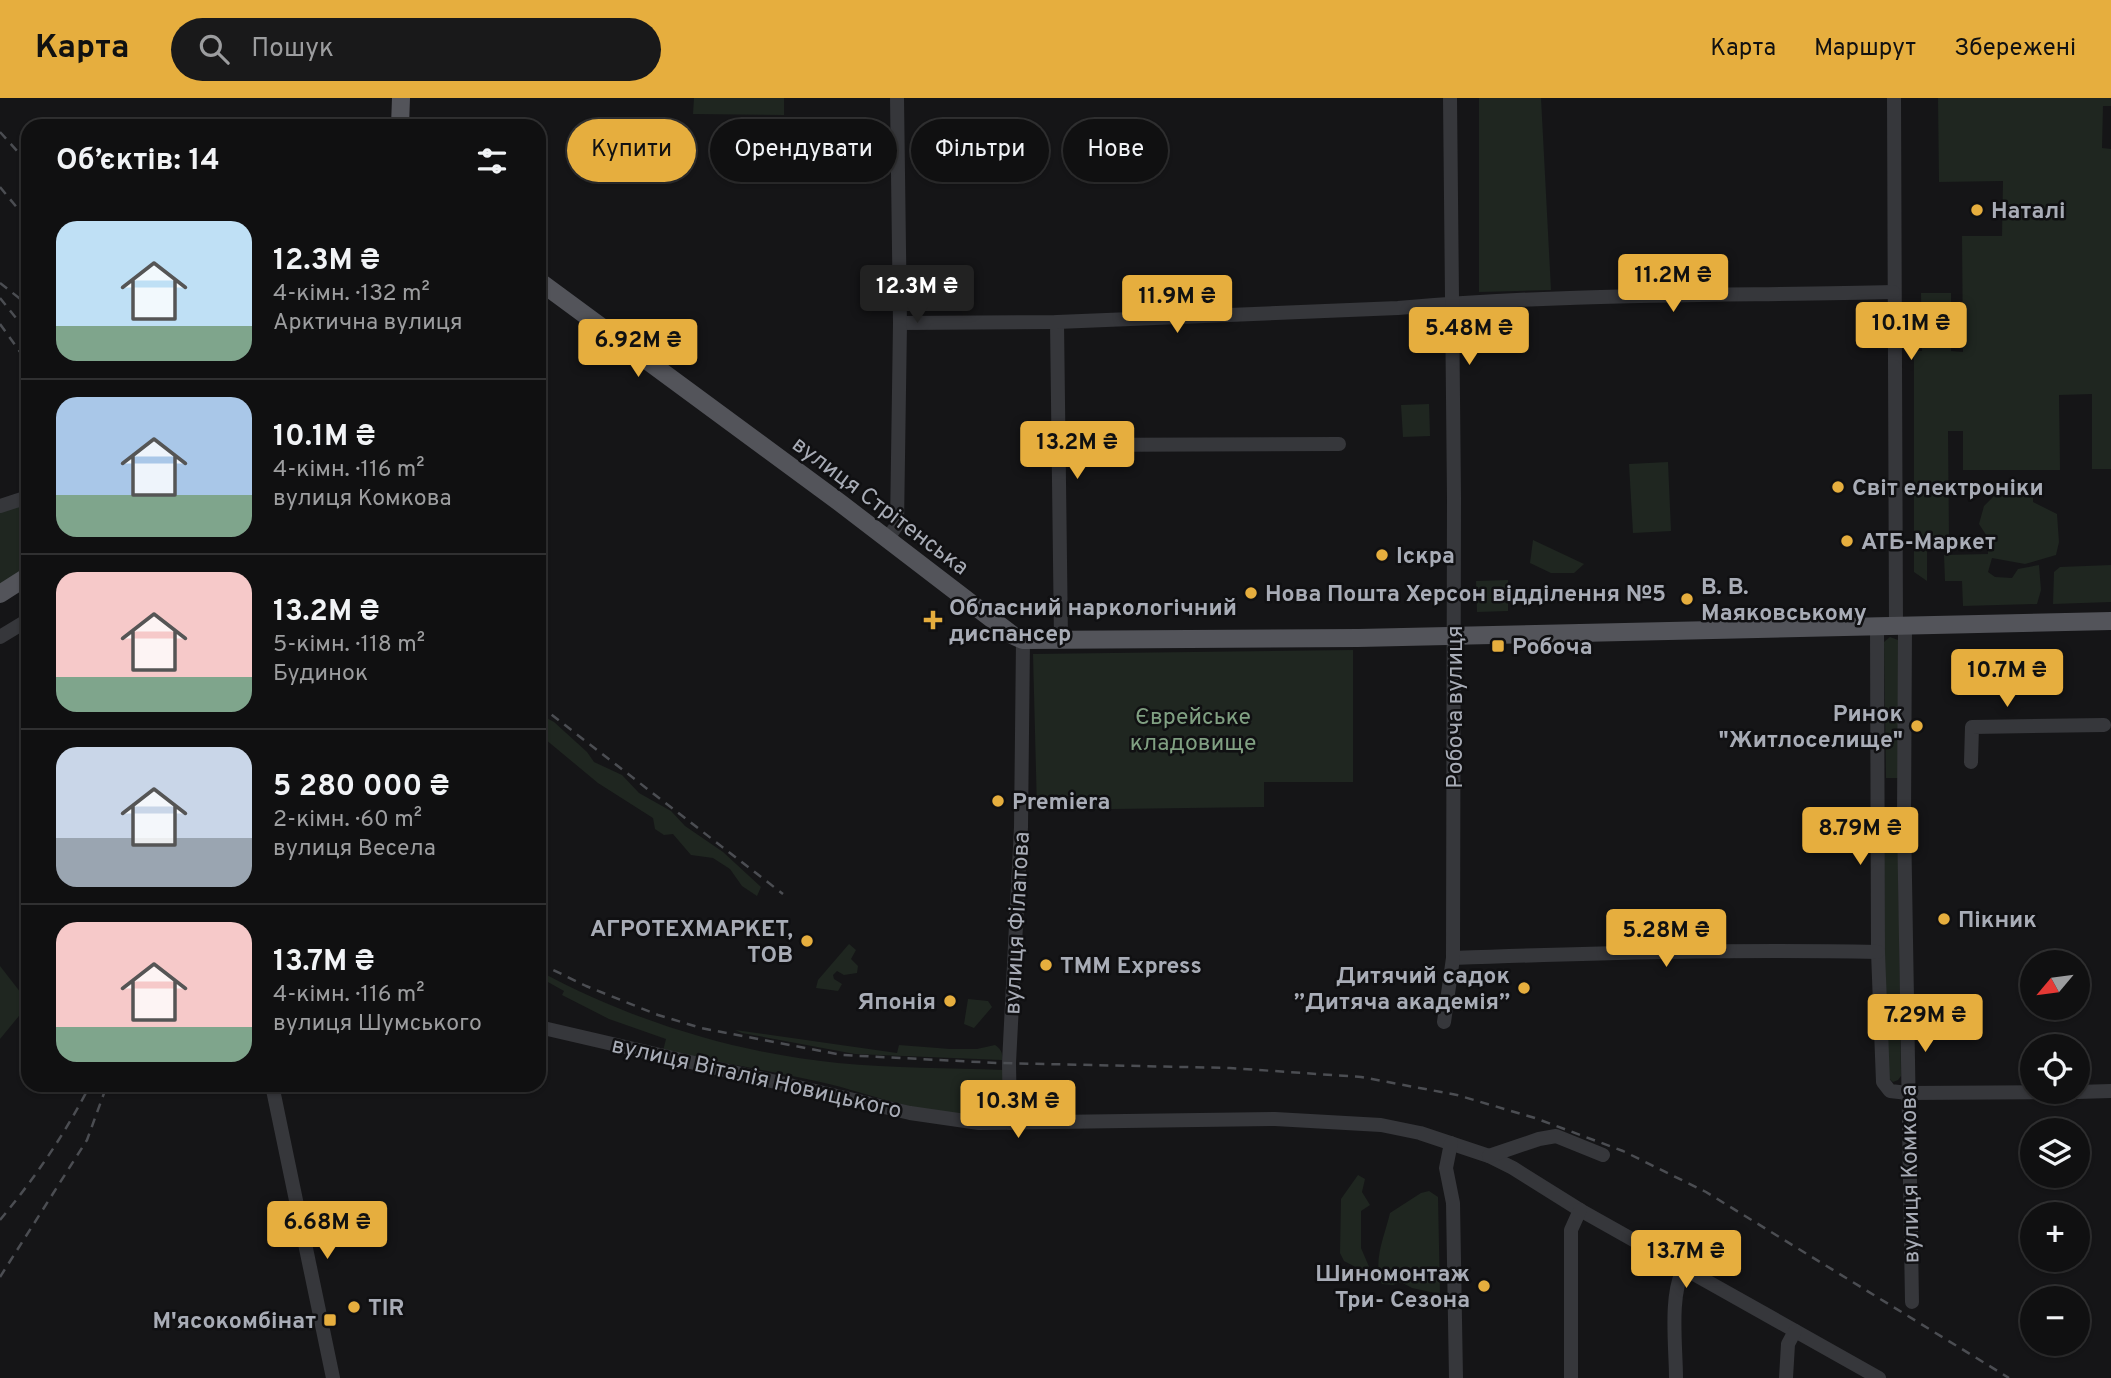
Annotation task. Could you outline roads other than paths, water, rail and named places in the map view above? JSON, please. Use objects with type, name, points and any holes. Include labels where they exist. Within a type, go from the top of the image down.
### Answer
[{"type":"main road","points":[[400,119],[401,100]]},
{"type":"main road","name":"вулиця Стрітенська","points":[[546,287],[888,538],[1014,636],[1023,640]]},
{"type":"main road","points":[[0,594],[21,580]]},
{"type":"main road","points":[[0,605],[21,592]]},
{"type":"main road","points":[[1023,640],[1454,635],[2111,621]]},
{"type":"street","points":[[888,538],[897,525],[900,323],[897,98]]},
{"type":"street","name":"Робоча вулиця","points":[[1444,1022],[1453,958],[1454,635],[1450,98]]},
{"type":"street","name":"вулиця Комкова","points":[[1894,98],[1893,627],[1878,952],[1882,1076],[1890,1091],[1908,1093]]},
{"type":"street","points":[[900,323],[1058,322],[1398,308],[1452,303],[1893,292]]},
{"type":"street","points":[[1058,322],[1061,640]]},
{"type":"street","points":[[1059,445],[1339,444]]},
{"type":"street","points":[[0,506],[21,499]]},
{"type":"street","points":[[0,637],[21,624]]},
{"type":"street","name":"вулиця Комкова","points":[[1893,627],[1904,819],[1912,1302]]},
{"type":"street","name":"вулиця Філатова","points":[[1010,1123],[1009,1063],[1021,827],[1023,640]]},
{"type":"street","points":[[1970,762],[1972,727],[2104,724]]},
{"type":"street","points":[[1453,958],[1624,952],[1878,952]]},
{"type":"street","name":"вулиця Віталія Новицького","points":[[546,1029],[910,1113],[979,1123],[1275,1119],[1381,1125],[1420,1133],[1489,1156],[1879,1378]]},
{"type":"street","points":[[2090,1092],[2111,1091]]},
{"type":"street","points":[[273,1092],[333,1378]]},
{"type":"street","points":[[1908,1093],[2020,1092]]},
{"type":"street","points":[[1489,1156],[1548,1136],[1566,1139],[1603,1156]]},
{"type":"street","points":[[1451,1143],[1446,1168],[1453,1203],[1456,1378]]},
{"type":"street","points":[[1571,1378],[1571,1230],[1580,1210]]},
{"type":"street","points":[[1676,1378],[1676,1294],[1678,1279],[1684,1268]]},
{"type":"street","points":[[1786,1378],[1788,1344],[1795,1331]]},
{"type":"railway","points":[[0,132],[21,155]]},
{"type":"railway","points":[[0,187],[21,212]]},
{"type":"railway","points":[[0,283],[21,300]]},
{"type":"railway","points":[[0,298],[21,324]]},
{"type":"railway","points":[[0,324],[21,353]]},
{"type":"railway","points":[[546,710],[783,894]]},
{"type":"railway","points":[[546,966],[658,1015],[701,1028],[842,1055],[998,1063],[1230,1068],[1361,1077],[1457,1095],[1535,1118],[1623,1151],[1706,1192],[2009,1378]]},
{"type":"railway","points":[[0,1220],[49,1155],[86,1092]]},
{"type":"railway","points":[[0,1277],[87,1140],[104,1092]]},
{"type":"place","name":"Наталі","points":[[1977,210]]},
{"type":"place","name":"Світ електроніки","points":[[1838,487]]},
{"type":"place","name":"АТБ-Маркет","points":[[1847,541]]},
{"type":"place","name":"Іскра","points":[[1382,555]]},
{"type":"place","name":"Нова Пошта Херсон відділення №5","points":[[1251,593]]},
{"type":"place","name":"В. В. Маяковському","points":[[1687,599]]},
{"type":"place","name":"Обласний наркологічний диспансер","points":[[933,620]]},
{"type":"place","name":"Робоча","points":[[1498,646]]},
{"type":"place","name":"Ринок \"Житлоселище\"","points":[[1917,726]]},
{"type":"place","name":"Premiera","points":[[998,801]]},
{"type":"place","name":"Пікник","points":[[1944,919]]},
{"type":"place","name":"АГРОТЕХМАРКЕТ, ТОВ","points":[[807,941]]},
{"type":"place","name":"TMM Express","points":[[1046,965]]},
{"type":"place","name":"Дитячий садок ”Дитяча академія”","points":[[1524,988]]},
{"type":"place","name":"Японія","points":[[950,1001]]},
{"type":"place","name":"Шиномонтаж Три- Сезона","points":[[1484,1286]]},
{"type":"place","name":"TIR","points":[[354,1307]]},
{"type":"place","name":"М'ясокомбінат","points":[[330,1320]]},
{"type":"park label","name":"Єврейське кладовище","points":[[1193,729]]}]
